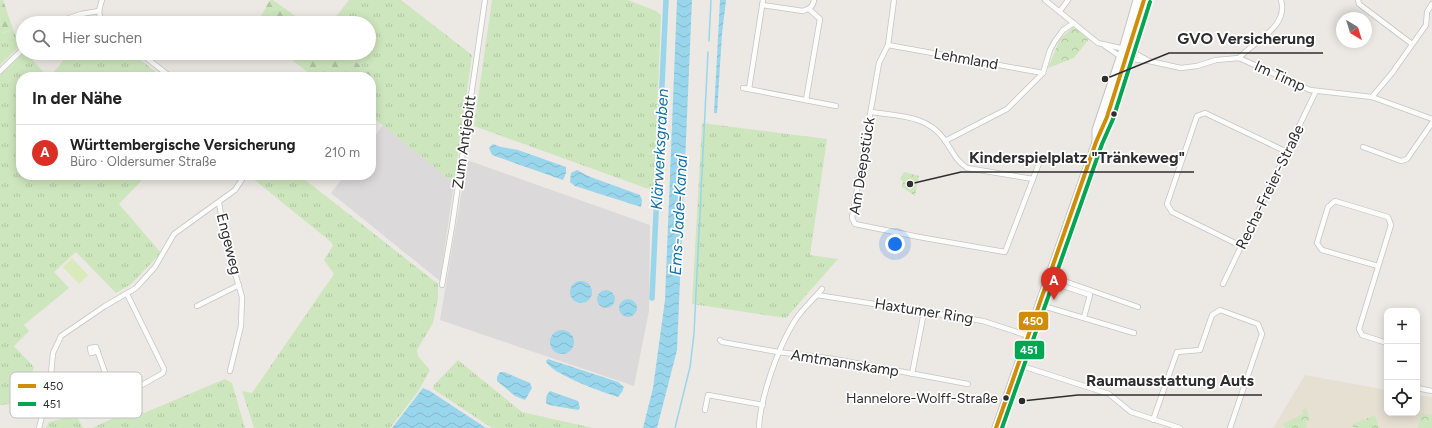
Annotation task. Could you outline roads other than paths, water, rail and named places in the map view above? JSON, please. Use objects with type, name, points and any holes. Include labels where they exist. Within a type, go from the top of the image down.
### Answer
[{"type":"main road","points":[[996,428],[1096,142],[1103,129],[1124,58],[1137,0]]},
{"type":"main road","points":[[1126,50],[1144,0]]},
{"type":"street","points":[[101,16],[99,11],[102,0]]},
{"type":"street","name":"Zum Antjebitt","points":[[442,285],[452,228],[485,0]]},
{"type":"street","points":[[749,89],[762,3],[803,11],[809,9],[814,0]]},
{"type":"street","name":"Am Deepstück","points":[[894,0],[888,45],[879,63],[852,218],[857,225],[1005,252],[1041,158]]},
{"type":"street","points":[[1045,0],[1060,10],[1098,43],[1104,45],[1124,58],[1150,61]]},
{"type":"street","points":[[1060,10],[1068,0]]},
{"type":"street","points":[[1239,58],[1248,48],[1271,31],[1278,22],[1283,10],[1281,0]]},
{"type":"street","points":[[1358,0],[1359,4],[1412,44]]},
{"type":"street","points":[[1372,97],[1426,25],[1427,12],[1432,4]]},
{"type":"street","points":[[806,100],[820,18],[809,9]]},
{"type":"street","points":[[75,16],[99,11]]},
{"type":"street","points":[[945,141],[1007,108],[1043,73],[1050,50],[1055,41],[1063,30],[1074,23]]},
{"type":"street","name":"Lehmland","points":[[888,45],[1043,73]]},
{"type":"street","name":"Im Timp","points":[[1104,45],[1126,50],[1150,61],[1180,68],[1197,66],[1216,60],[1239,58],[1310,90],[1372,97],[1432,119]]},
{"type":"street","points":[[0,70],[16,55]]},
{"type":"street","points":[[149,60],[165,72]]},
{"type":"street","points":[[743,88],[836,106]]},
{"type":"street","name":"Recha-Freier-Straße","points":[[1223,284],[1316,91]]},
{"type":"street","points":[[871,112],[914,118],[926,122],[937,129],[958,163],[967,168],[1033,179]]},
{"type":"street","points":[[1241,246],[1172,212],[1167,204],[1197,116],[1205,113],[1287,152]]},
{"type":"street","points":[[1363,147],[1401,161],[1407,159],[1432,123]]},
{"type":"street","points":[[51,372],[53,353],[61,336],[136,288],[155,267],[174,234],[219,203],[235,190],[242,180]]},
{"type":"street","points":[[1378,266],[1322,250],[1317,243],[1328,207],[1335,201],[1388,217],[1391,225],[1359,330],[1362,336],[1384,342]]},
{"type":"street","name":"Engeweg","points":[[219,203],[226,242],[242,297],[241,326],[230,371]]},
{"type":"street","points":[[1050,276],[1138,307]]},
{"type":"street","points":[[1057,284],[1090,295],[1084,317]]},
{"type":"street","name":"Engeweg","points":[[197,306],[239,285]]},
{"type":"street","points":[[759,428],[763,405],[778,352],[794,322],[822,289]]},
{"type":"street","points":[[127,294],[164,369],[163,373],[142,385]]},
{"type":"street","name":"Haxtumer Ring","points":[[817,295],[983,321],[1029,336]]},
{"type":"street","points":[[1040,305],[1134,333]]},
{"type":"street","points":[[1154,420],[1177,352],[1200,350],[1212,315],[1220,310],[1258,324],[1262,334],[1230,428]]},
{"type":"street","name":"Amtmannskamp","points":[[912,374],[924,312]]},
{"type":"street","name":"Amtmannskamp","points":[[720,340],[722,342],[778,352],[834,359],[968,384]]},
{"type":"street","points":[[98,351],[104,372]]},
{"type":"street","points":[[1019,365],[1109,394],[1131,412],[1180,428]]},
{"type":"street","points":[[1420,389],[1432,391]]},
{"type":"street","points":[[705,410],[708,395],[763,405]]},
{"type":"street","points":[[39,428],[42,418]]},
{"type":"water","name":"Ems-Jade-Kanal","points":[[677,0],[692,0],[677,350],[657,428],[643,428],[653,388],[665,300]]},
{"type":"water","points":[[720,0],[726,0],[722,34],[717,113],[714,113]]},
{"type":"water","points":[[493,144],[518,150],[566,167],[566,173],[563,180],[492,155],[489,148]]},
{"type":"water","points":[[577,170],[588,176],[640,195],[642,200],[641,207],[575,186],[570,182],[571,173]]},
{"type":"water","points":[[577,281],[585,281],[592,288],[592,296],[585,303],[577,303],[570,296],[570,288]]},
{"type":"water","points":[[606,290],[612,293],[615,299],[612,305],[606,308],[600,305],[597,299],[600,293]]},
{"type":"water","points":[[628,299],[634,302],[637,308],[634,314],[628,317],[622,314],[619,308],[622,302]]},
{"type":"water","points":[[562,330],[567,331],[573,337],[573,347],[567,353],[562,354],[557,353],[551,347],[550,342],[551,337],[557,331]]},
{"type":"water","points":[[548,359],[618,382],[624,387],[622,392],[618,397],[566,377],[549,366],[546,361]]},
{"type":"water","points":[[500,372],[504,372],[530,383],[532,388],[525,400],[515,396],[497,381],[497,377]]},
{"type":"water","points":[[423,388],[430,391],[486,428],[392,428]]},
{"type":"water","points":[[550,391],[578,401],[580,408],[578,410],[549,405],[546,403],[546,399]]},
{"type":"waterway","name":"Klärwerksgraben","points":[[652,298],[666,0]]},
{"type":"waterway","points":[[709,41],[711,0]]},
{"type":"waterway","points":[[675,428],[690,367],[694,334],[708,52]]},
{"type":"place","name":"GVO Versicherung","points":[[1105,79]]},
{"type":"place","name":"Kinderspielplatz \"Tränkeweg\"","points":[[910,184]]},
{"type":"place","name":"Württembergische Versicherung","points":[[1054,300]]},
{"type":"place","name":"Hannelore-Wolff-Straße","points":[[1006,398]]},
{"type":"place","name":"Raumausstattung Auts","points":[[1022,401]]}]
